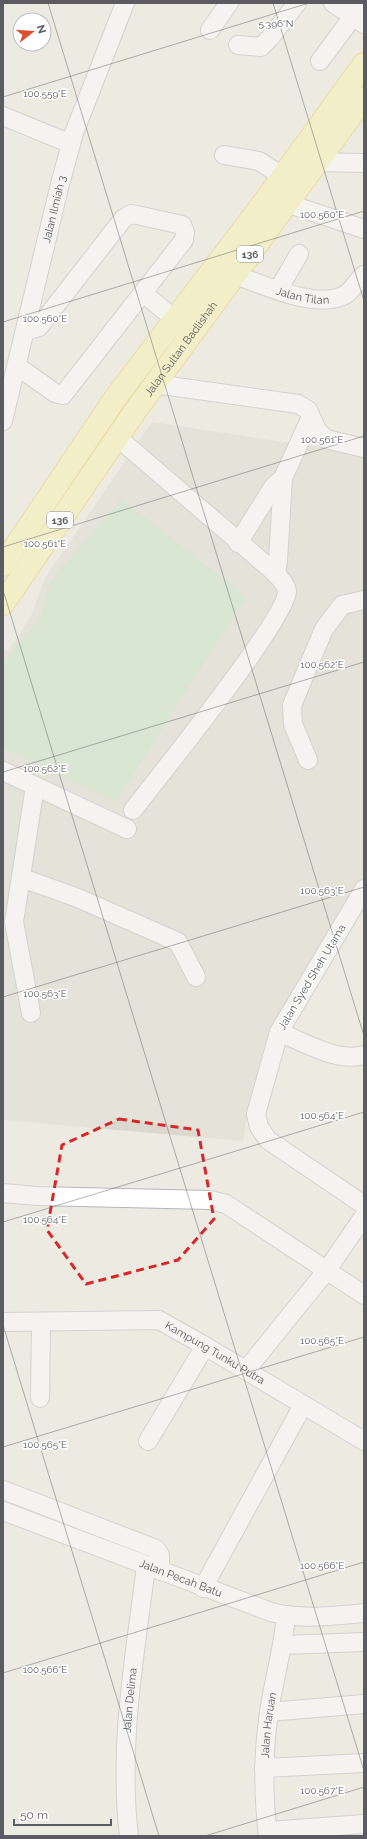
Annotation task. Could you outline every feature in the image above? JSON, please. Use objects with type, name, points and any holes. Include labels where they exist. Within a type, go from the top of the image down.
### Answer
[{"type":"main road","name":"Jalan Sultan Badlishah","points":[[3,565],[116,397],[176,320],[364,64]]},
{"type":"main road","name":"Jalan Sultan Badlishah","points":[[3,604],[117,437],[286,203],[364,98]]},
{"type":"main road","points":[[78,454],[90,447],[96,449],[98,454],[98,465]]},
{"type":"street","name":"Jalan Ilmiah 3","points":[[3,421],[71,144],[125,3]]},
{"type":"street","points":[[210,30],[229,3]]},
{"type":"street","points":[[238,45],[261,47],[270,38],[297,3]]},
{"type":"street","points":[[320,61],[360,15],[332,3]]},
{"type":"street","points":[[3,116],[71,144]]},
{"type":"street","points":[[224,155],[259,161],[282,176]]},
{"type":"street","points":[[316,162],[364,163]]},
{"type":"street","points":[[286,203],[364,230]]},
{"type":"street","points":[[17,366],[55,393],[63,395],[184,240],[185,232],[182,225],[131,214],[118,225],[39,327],[25,331]]},
{"type":"street","points":[[278,290],[299,254]]},
{"type":"street","name":"Jalan Tilan","points":[[235,275],[298,296],[329,300],[347,294],[357,280],[364,275]]},
{"type":"street","points":[[143,293],[176,320]]},
{"type":"street","points":[[155,384],[298,404],[308,410],[317,430],[326,439],[364,448]]},
{"type":"street","points":[[276,574],[283,478],[311,417]]},
{"type":"street","points":[[117,437],[182,491],[238,543],[276,574],[287,590],[285,601],[261,642],[133,810]]},
{"type":"street","points":[[238,543],[273,486],[283,478]]},
{"type":"street","points":[[308,760],[293,724],[292,705],[324,629],[342,605],[364,600]]},
{"type":"street","points":[[3,771],[127,829]]},
{"type":"street","points":[[31,1013],[14,922],[36,786]]},
{"type":"street","points":[[22,878],[78,898],[178,942],[196,977]]},
{"type":"street","name":"Jalan Syed Sheh Utama","points":[[364,889],[279,1032],[256,1114],[259,1128],[268,1140],[364,1205]]},
{"type":"street","points":[[279,1032],[337,1056],[356,1058],[364,1055]]},
{"type":"street","points":[[3,1193],[37,1196],[210,1200],[226,1204],[364,1295]]},
{"type":"street","points":[[246,1370],[327,1270],[364,1216]]},
{"type":"street","name":"Kampung Tunku Putra","points":[[3,1322],[41,1323],[143,1319],[159,1320],[364,1441]]},
{"type":"street","points":[[40,1398],[41,1323]]},
{"type":"street","points":[[148,1441],[205,1346]]},
{"type":"street","points":[[203,1588],[303,1405]]},
{"type":"street","name":"Jalan Delima","points":[[3,1490],[156,1549],[160,1555],[153,1569],[126,1723],[125,1808],[129,1836]]},
{"type":"street","name":"Jalan Pecah Batu","points":[[3,1511],[203,1588],[286,1616],[328,1616],[364,1613]]},
{"type":"street","points":[[328,1616],[364,1606]]},
{"type":"street","name":"Jalan Haruan","points":[[268,1833],[264,1768],[269,1712],[283,1645],[286,1616]]},
{"type":"street","points":[[283,1645],[364,1642]]},
{"type":"street","points":[[269,1712],[364,1704]]},
{"type":"street","points":[[264,1768],[364,1763]]},
{"type":"street","points":[[268,1833],[364,1824]]},
{"type":"highlighted area","points":[[119,1119],[198,1130],[214,1219],[178,1260],[86,1284],[47,1230],[62,1145]]},
{"type":"shaded area","points":[[152,422],[364,454],[364,885],[249,1106],[243,1141],[3,1120],[3,654],[13,644],[31,616],[45,578]]},
{"type":"green space","points":[[121,499],[246,597],[116,801],[3,748],[3,662],[41,616],[51,581]]}]
